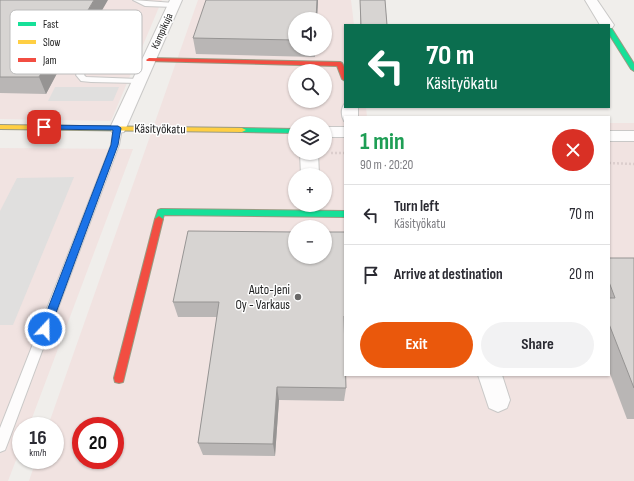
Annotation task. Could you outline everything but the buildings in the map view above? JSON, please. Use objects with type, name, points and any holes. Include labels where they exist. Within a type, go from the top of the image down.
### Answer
[{"type":"street","points":[[591,0],[606,24]]},
{"type":"street","name":"Kampikuja","points":[[118,128],[175,3]]},
{"type":"street","points":[[610,31],[634,70]]},
{"type":"street","points":[[149,60],[340,64],[344,76]]},
{"type":"street","name":"Käsityökatu","points":[[0,126],[288,131]]},
{"type":"street","points":[[332,132],[344,132]]},
{"type":"street","points":[[610,136],[634,136]]},
{"type":"street","points":[[119,378],[161,212],[212,211],[241,213],[344,214]]},
{"type":"street","points":[[490,376],[498,400]]},
{"type":"lane","points":[[136,0],[145,4],[175,3]]},
{"type":"lane","points":[[81,74],[84,79],[91,80],[139,81]]},
{"type":"lane","points":[[0,445],[115,145],[118,128]]},
{"type":"path","points":[[332,153],[344,153]]},
{"type":"path","points":[[610,163],[634,164]]},
{"type":"shaded area","points":[[0,0],[162,0],[142,47],[142,10],[10,10],[10,74],[131,74],[111,121],[0,119]]},
{"type":"shaded area","points":[[198,0],[351,0],[354,24],[344,24],[344,108],[366,108],[367,116],[344,116],[344,376],[610,376],[610,123],[634,123],[634,481],[29,481],[33,469],[64,469],[64,417],[51,417]]},
{"type":"shaded area","points":[[55,87],[119,87],[113,101],[48,101]]},
{"type":"shaded area","points":[[0,148],[133,149],[32,417],[12,417],[13,469],[8,481],[0,481]]},
{"type":"shaded area","points":[[74,177],[13,325],[0,325],[0,211],[17,178]]},
{"type":"traffic: fast","points":[[610,31],[634,69]]},
{"type":"traffic: fast","points":[[242,130],[288,131]]},
{"type":"traffic: fast","points":[[159,219],[161,212],[344,214]]},
{"type":"traffic: slow","points":[[0,127],[242,130]]},
{"type":"traffic: jam","points":[[149,60],[340,64],[344,76]]},
{"type":"traffic: jam","points":[[119,378],[159,219]]},
{"type":"place","name":"Auto-Jeni Oy - Varkaus","points":[[298,297]]},
{"type":"route","points":[[44,127],[118,128],[115,145],[45,329]]}]
